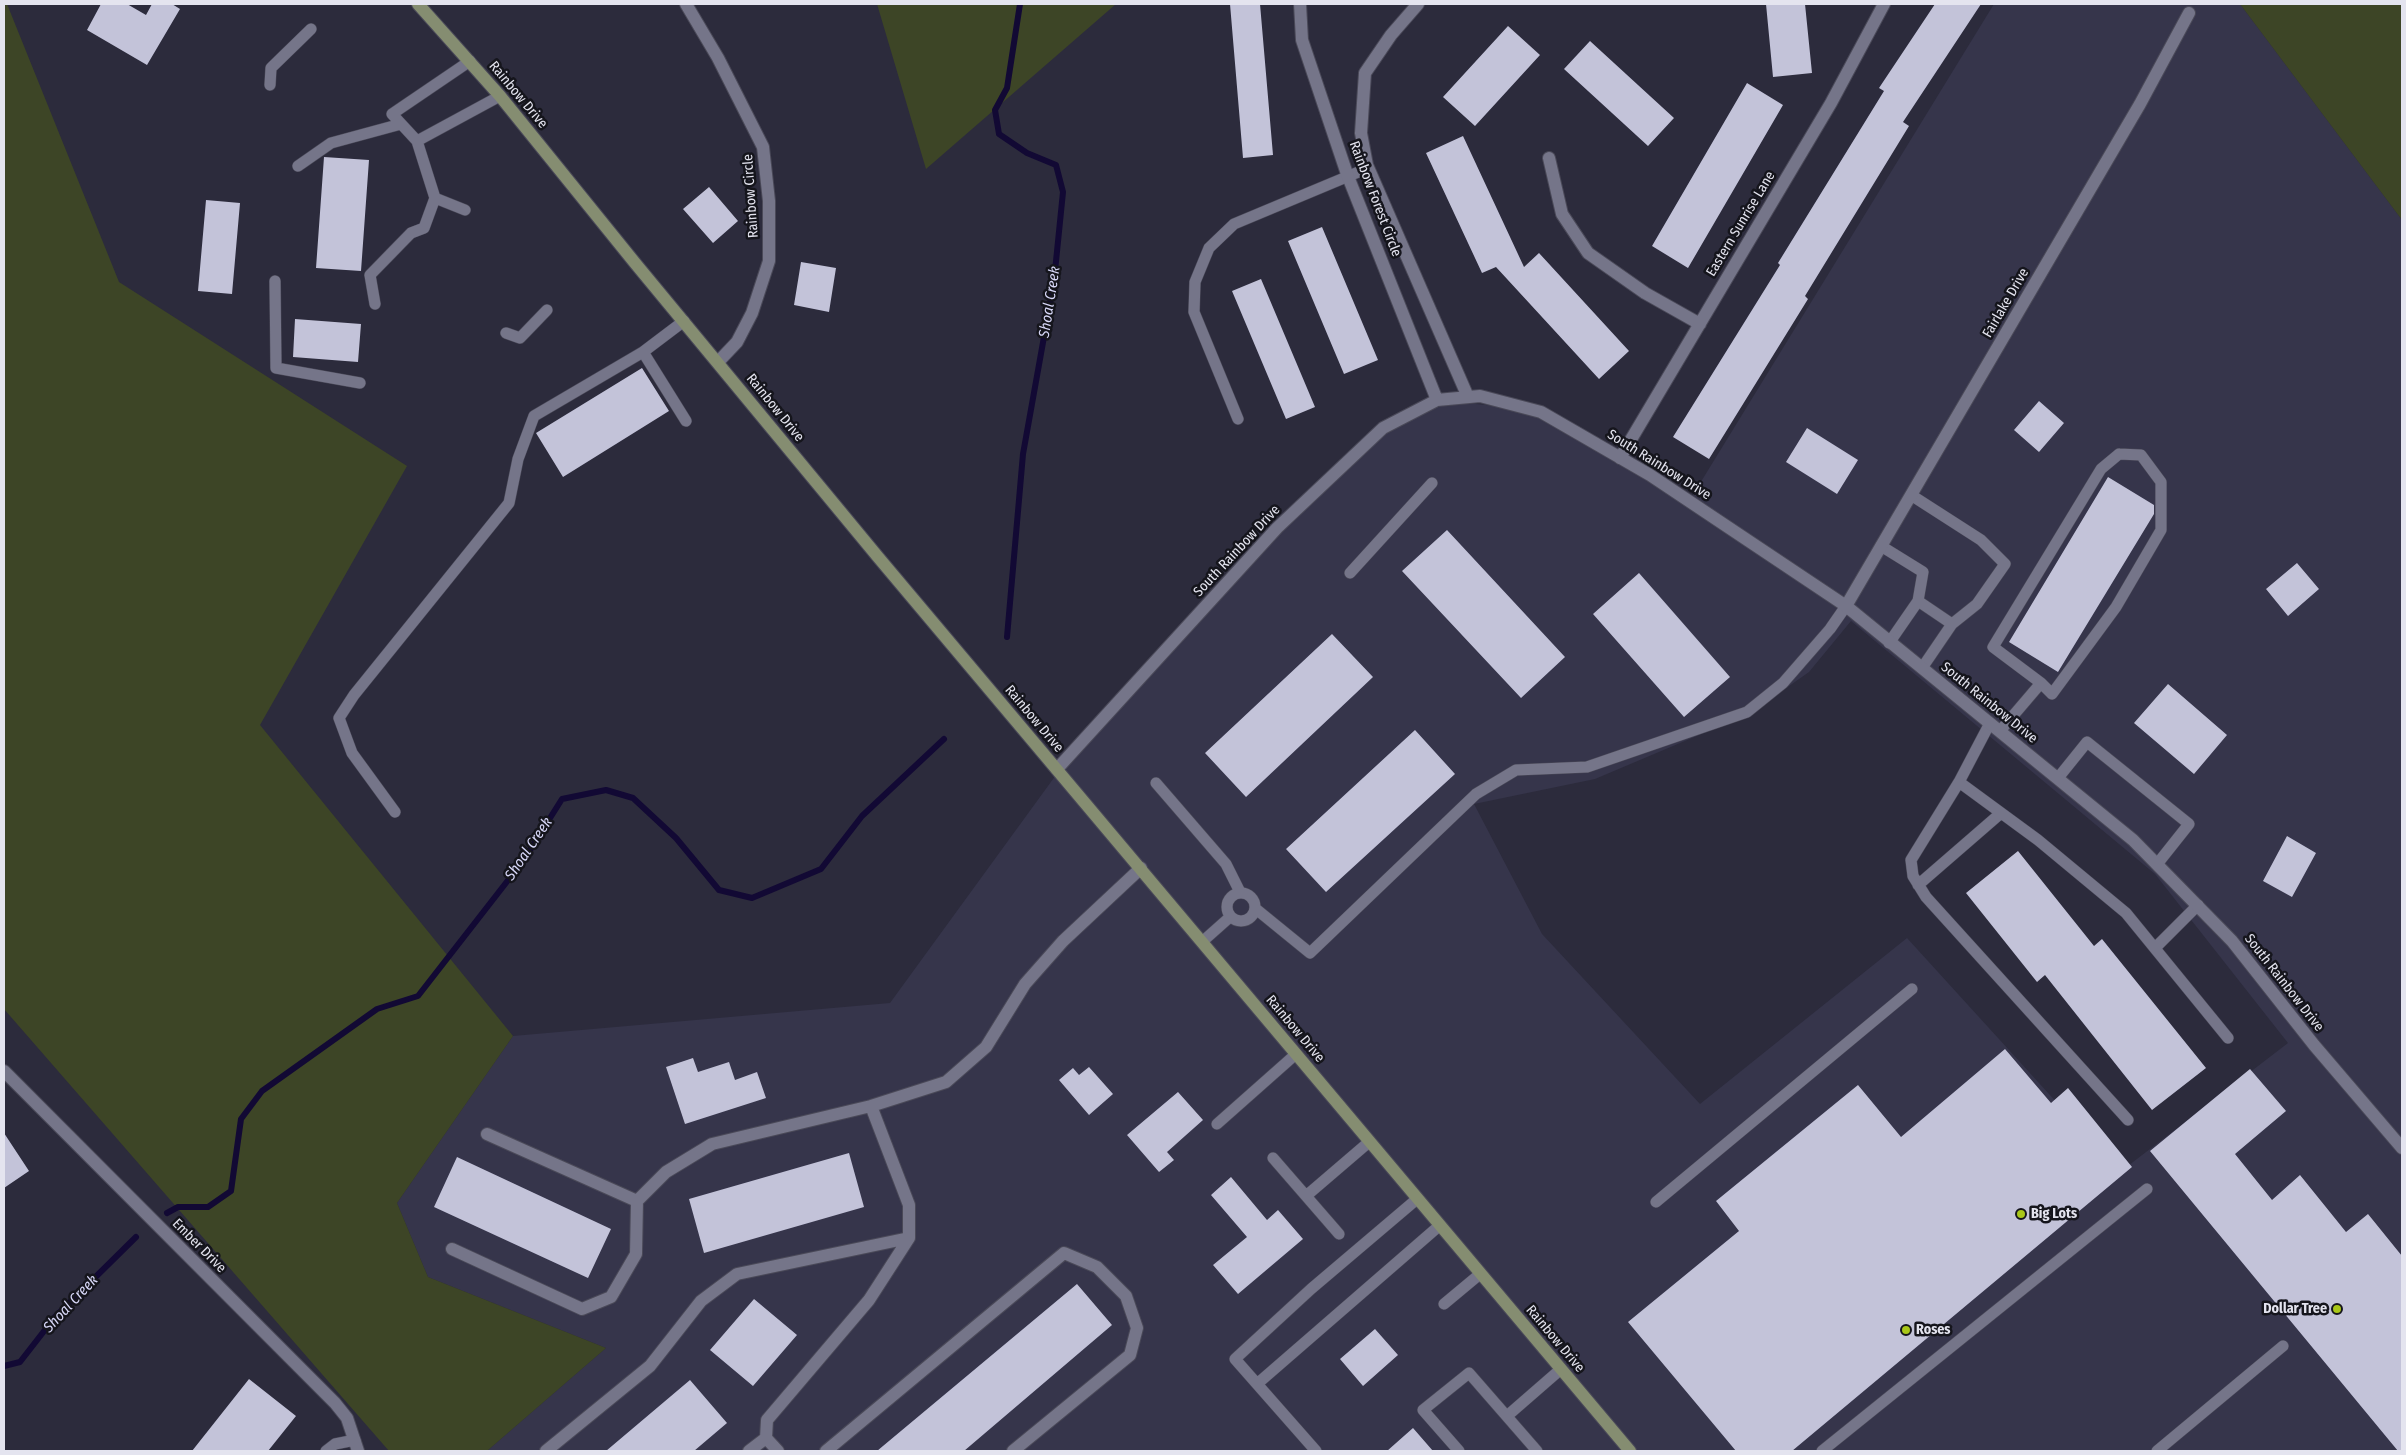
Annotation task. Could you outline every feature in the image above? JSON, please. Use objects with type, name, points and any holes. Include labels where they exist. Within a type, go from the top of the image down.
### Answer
[{"type":"street","name":"Rainbow Drive","points":[[418,4],[500,96],[872,550],[1203,941],[1417,1200],[1630,1451]]},
{"type":"street","name":"Rainbow Circle","points":[[686,4],[718,58],[763,147],[769,201],[769,261],[752,313],[737,342],[718,362]]},
{"type":"street","name":"Rainbow Forest Circle","points":[[1300,4],[1302,40],[1349,177],[1438,400]]},
{"type":"street","points":[[1418,4],[1391,35],[1365,73],[1361,133],[1368,168],[1468,397]]},
{"type":"street","name":"Eastern Sunrise Lane","points":[[1620,458],[1830,103],[1884,4]]},
{"type":"street","name":"Fairlake Drive","points":[[1846,606],[2140,104],[2189,12]]},
{"type":"street","points":[[1549,158],[1562,214],[1588,253],[1645,293],[1700,324]]},
{"type":"street","name":"South Rainbow Drive","points":[[1057,769],[1277,528],[1383,428],[1438,400],[1480,396],[1541,412],[1650,475],[1846,606],[1889,643],[2134,840],[2232,941],[2314,1045],[2402,1148]]},
{"type":"street","points":[[452,1249],[582,1309],[611,1298],[636,1254],[637,1201],[666,1172],[712,1144],[871,1106],[946,1082],[986,1048],[1025,984],[1063,941],[1141,868]]},
{"type":"street","name":"Ember Drive","points":[[4,1071],[335,1403],[347,1418],[356,1446]]},
{"type":"street","points":[[778,1451],[766,1438],[767,1420],[869,1300],[909,1238],[909,1205],[871,1106]]},
{"type":"street","points":[[487,1134],[637,1201]]},
{"type":"street","points":[[546,1451],[650,1366],[701,1301],[737,1274],[909,1238]]},
{"type":"street","points":[[826,1451],[1064,1252],[1098,1267],[1126,1296],[1137,1328],[1130,1355],[1012,1451]]},
{"type":"street","points":[[749,1451],[766,1438]]},
{"type":"lane","points":[[270,85],[271,68],[311,28]]},
{"type":"lane","points":[[375,304],[370,275],[411,233],[424,228],[435,198],[417,141],[392,114],[470,61]]},
{"type":"lane","points":[[417,141],[500,96]]},
{"type":"lane","points":[[298,166],[331,143],[401,124]]},
{"type":"lane","points":[[1238,419],[1194,312],[1195,282],[1209,248],[1234,224],[1368,168]]},
{"type":"lane","points":[[435,198],[465,210]]},
{"type":"lane","points":[[275,281],[276,368],[360,383]]},
{"type":"lane","points":[[506,333],[520,338],[547,310]]},
{"type":"lane","points":[[395,812],[352,752],[339,718],[354,695],[509,502],[518,459],[534,416],[643,352],[684,322]]},
{"type":"lane","points":[[643,352],[686,421]]},
{"type":"lane","points":[[2118,454],[2141,455],[2161,482],[2161,530],[2116,607],[2052,694],[2042,683],[1993,647],[2101,470],[2118,454]]},
{"type":"lane","points":[[1350,573],[1432,483]]},
{"type":"lane","points":[[1911,495],[1981,540],[2005,564],[1977,604],[1952,624],[1922,668]]},
{"type":"lane","points":[[1881,546],[1923,572],[1918,601],[1889,643]]},
{"type":"lane","points":[[1918,601],[1952,624]]},
{"type":"lane","points":[[1156,783],[1226,864],[1240,892],[1252,897],[1256,910],[1310,953],[1476,794],[1516,770],[1587,767],[1747,712],[1783,683],[1830,629],[1846,606]]},
{"type":"lane","points":[[2042,683],[1995,727],[1911,860],[1913,876],[1926,897],[2128,1120]]},
{"type":"lane","points":[[2058,778],[2087,742],[2189,824],[2158,864]]},
{"type":"lane","points":[[1959,782],[2038,840],[2126,913],[2228,1038]]},
{"type":"lane","points":[[1918,885],[2001,813]]},
{"type":"lane","points":[[1230,917],[1226,904],[1234,894],[1240,892]]},
{"type":"lane","points":[[2155,948],[2198,905]]},
{"type":"lane","points":[[1230,917],[1242,922],[1253,916],[1256,910]]},
{"type":"lane","points":[[1203,941],[1230,917]]},
{"type":"lane","points":[[1656,1202],[1912,989]]},
{"type":"lane","points":[[1217,1124],[1296,1054]]},
{"type":"lane","points":[[1306,1196],[1369,1142]]},
{"type":"lane","points":[[1273,1158],[1339,1234]]},
{"type":"lane","points":[[1822,1451],[2147,1189]]},
{"type":"lane","points":[[1316,1451],[1235,1359],[1311,1288],[1417,1200]]},
{"type":"lane","points":[[1256,1384],[1439,1226]]},
{"type":"lane","points":[[1444,1304],[1480,1274]]},
{"type":"lane","points":[[2157,1451],[2283,1346]]},
{"type":"lane","points":[[1507,1416],[1561,1369]]},
{"type":"lane","points":[[1459,1451],[1423,1410],[1469,1372],[1537,1451]]},
{"type":"lane","points":[[326,1451],[335,1444],[356,1446]]},
{"type":"shaded area","points":[[1994,4],[2240,4],[2402,220],[2402,1451],[487,1451],[606,1348],[428,1277],[397,1203],[513,1036],[890,1003],[1064,764],[1351,453],[1437,400],[1525,409],[1587,431],[1691,498]],"holes":[[[1851,621],[2155,874],[2288,1043],[2120,1172],[1907,938],[1700,1104],[1542,934],[1474,804],[1595,779],[1751,713],[1809,672]]]},
{"type":"green space","points":[[4,4],[7,4],[119,282],[407,466],[260,725],[513,1036],[397,1203],[428,1277],[606,1348],[487,1451],[389,1451],[4,1009]]},
{"type":"green space","points":[[877,4],[1116,4],[926,169]]},
{"type":"green space","points":[[2240,4],[2402,4],[2402,220]]},
{"type":"building","points":[[101,4],[127,4],[146,15],[152,4],[172,4],[180,9],[147,65],[87,30]]},
{"type":"building","points":[[1230,4],[1260,4],[1273,155],[1243,158]]},
{"type":"building","points":[[1766,4],[1805,4],[1812,73],[1773,77]]},
{"type":"building","points":[[1935,4],[1981,4],[1903,122],[1909,126],[1805,296],[1808,299],[1709,459],[1673,437],[1780,265],[1778,263],[1884,91],[1879,88]]},
{"type":"building","points":[[1508,26],[1540,55],[1475,126],[1443,97]]},
{"type":"building","points":[[1590,41],[1674,118],[1648,146],[1564,69]]},
{"type":"building","points":[[1747,83],[1783,105],[1688,268],[1652,246]]},
{"type":"building","points":[[1463,136],[1524,267],[1539,253],[1629,351],[1599,379],[1496,267],[1482,273],[1426,153]]},
{"type":"building","points":[[324,157],[369,160],[361,271],[316,268]]},
{"type":"building","points":[[709,187],[738,221],[713,243],[683,209]]},
{"type":"building","points":[[206,200],[240,203],[232,294],[198,291]]},
{"type":"building","points":[[1322,227],[1378,360],[1344,374],[1288,241]]},
{"type":"building","points":[[801,262],[836,268],[829,312],[794,305]]},
{"type":"building","points":[[1261,279],[1315,407],[1286,419],[1232,291]]},
{"type":"building","points":[[295,319],[361,324],[358,362],[293,357]]},
{"type":"building","points":[[642,368],[669,411],[563,477],[536,433]]},
{"type":"building","points":[[2039,401],[2064,423],[2039,452],[2014,430]]},
{"type":"building","points":[[1807,428],[1858,460],[1837,494],[1786,462]]},
{"type":"building","points":[[2108,477],[2154,505],[2154,514],[2058,672],[2009,642]]},
{"type":"building","points":[[1447,530],[1565,657],[1521,698],[1402,571]]},
{"type":"building","points":[[2297,563],[2319,589],[2288,616],[2266,589]]},
{"type":"building","points":[[1639,573],[1730,677],[1684,717],[1593,614]]},
{"type":"building","points":[[1332,634],[1373,677],[1246,797],[1205,753]]},
{"type":"building","points":[[2168,684],[2227,735],[2194,774],[2134,723]]},
{"type":"building","points":[[1415,730],[1455,774],[1326,892],[1286,849]]},
{"type":"building","points":[[2287,836],[2316,853],[2292,897],[2263,881]]},
{"type":"building","points":[[2018,851],[2094,946],[2102,939],[2206,1068],[2152,1110],[2045,975],[2037,982],[1966,893]]},
{"type":"building","points":[[2005,1049],[2051,1103],[2068,1088],[2132,1167],[1792,1451],[1736,1451],[1628,1322],[1739,1231],[1716,1201],[1858,1085],[1901,1137]]},
{"type":"building","points":[[693,1058],[698,1072],[729,1062],[735,1080],[757,1072],[766,1098],[685,1124],[666,1067]]},
{"type":"building","points":[[1089,1067],[1113,1094],[1089,1115],[1059,1080],[1073,1068],[1079,1075]]},
{"type":"building","points":[[2250,1069],[2286,1111],[2235,1154],[2272,1200],[2300,1175],[2346,1232],[2368,1214],[2402,1256],[2402,1451],[2398,1451],[2150,1151]]},
{"type":"building","points":[[1178,1092],[1203,1120],[1167,1152],[1174,1160],[1159,1172],[1127,1135]]},
{"type":"building","points":[[4,1133],[29,1171],[4,1188]]},
{"type":"building","points":[[849,1153],[864,1207],[704,1253],[689,1199]]},
{"type":"building","points":[[457,1157],[611,1229],[588,1278],[434,1207]]},
{"type":"building","points":[[1231,1177],[1267,1220],[1278,1210],[1303,1239],[1238,1294],[1213,1265],[1247,1237],[1211,1195]]},
{"type":"building","points":[[1077,1284],[1112,1325],[964,1451],[877,1451]]},
{"type":"building","points":[[754,1299],[797,1335],[753,1386],[710,1350]]},
{"type":"building","points":[[1375,1329],[1398,1355],[1363,1386],[1340,1359]]},
{"type":"building","points":[[249,1379],[296,1416],[268,1451],[192,1451]]},
{"type":"building","points":[[690,1380],[727,1423],[694,1451],[606,1451]]},
{"type":"building","points":[[1413,1428],[1433,1451],[1387,1451]]},
{"type":"waterway","name":"Shoal Creek","points":[[1007,637],[1023,454],[1054,281],[1063,192],[1056,165],[1027,153],[999,134],[995,110],[1007,88],[1020,4]]},
{"type":"waterway","name":"Shoal Creek","points":[[167,1213],[178,1207],[208,1207],[231,1191],[241,1119],[262,1091],[377,1009],[418,996],[523,861],[562,799],[606,790],[633,798],[676,838],[719,890],[752,898],[821,869],[862,816],[944,739]]},
{"type":"waterway","name":"Shoal Creek","points":[[4,1366],[20,1362],[55,1317],[136,1237]]},
{"type":"place","name":"Big Lots","points":[[2021,1214]]},
{"type":"place","name":"Dollar Tree","points":[[2337,1309]]},
{"type":"place","name":"Roses","points":[[1906,1330]]}]
